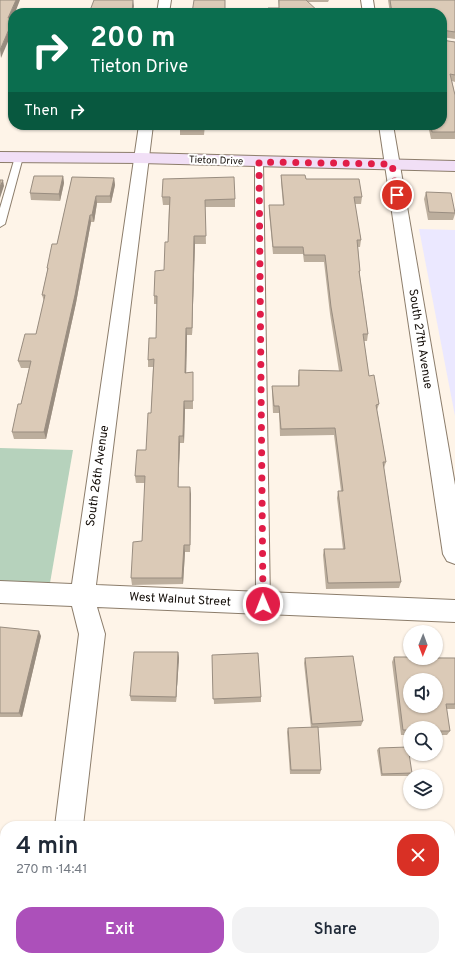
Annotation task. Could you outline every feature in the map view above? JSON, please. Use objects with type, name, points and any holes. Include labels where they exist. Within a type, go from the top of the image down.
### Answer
[{"type":"main road","name":"Tieton Drive","points":[[0,156],[455,166]]},
{"type":"street","name":"South 26th Avenue","points":[[70,821],[92,634],[82,596],[140,158],[145,130]]},
{"type":"street","name":"South 27th Avenue","points":[[387,130],[455,554]]},
{"type":"street","name":"West Walnut Street","points":[[0,592],[455,611]]},
{"type":"lane","points":[[0,224],[19,157]]},
{"type":"lane","points":[[259,162],[263,604]]},
{"type":"shaded area","points":[[419,229],[455,230],[455,416]]},
{"type":"green space","points":[[0,448],[73,450],[50,583],[0,582]]},
{"type":"building","points":[[0,0],[16,0],[12,8],[8,8],[8,32],[0,50]]},
{"type":"building","points":[[94,0],[133,0],[132,8],[91,8]]},
{"type":"building","points":[[194,0],[225,0],[225,8],[193,8]]},
{"type":"building","points":[[279,0],[306,0],[315,8],[279,8]]},
{"type":"building","points":[[390,0],[455,0],[455,32],[447,31],[447,8],[391,8]]},
{"type":"building","points":[[447,41],[455,42],[455,75],[450,74],[455,95],[455,132],[432,132],[432,130],[447,130]]},
{"type":"building","points":[[281,175],[305,175],[306,179],[359,179],[362,197],[354,197],[361,240],[357,240],[359,271],[368,334],[363,334],[369,376],[374,375],[379,404],[376,405],[386,462],[383,462],[401,582],[328,583],[324,549],[345,549],[338,491],[343,491],[335,428],[281,429],[279,406],[274,406],[272,386],[299,386],[299,370],[342,371],[331,307],[325,255],[304,255],[303,247],[273,247],[269,205],[284,205]]},
{"type":"building","points":[[34,176],[63,176],[59,194],[30,193]]},
{"type":"building","points":[[72,177],[114,178],[110,196],[96,196],[92,215],[90,215],[75,295],[44,432],[12,432],[18,404],[21,404],[31,361],[18,361],[25,334],[36,334],[45,295],[42,295],[52,244],[57,244]]},
{"type":"building","points":[[234,177],[235,199],[205,200],[206,236],[194,236],[192,328],[186,328],[185,373],[193,372],[193,401],[184,401],[183,436],[179,436],[178,487],[190,487],[190,545],[184,545],[182,578],[131,578],[133,542],[142,541],[145,476],[135,476],[137,450],[146,450],[148,413],[151,413],[154,359],[148,360],[149,338],[156,338],[157,296],[154,296],[155,271],[164,270],[165,242],[168,242],[170,197],[162,197],[163,179]]},
{"type":"building","points":[[0,180],[3,180],[0,187]]},
{"type":"building","points":[[426,192],[451,193],[455,213],[429,212]]},
{"type":"building","points":[[0,627],[39,631],[19,713],[0,713]]},
{"type":"building","points":[[134,652],[178,652],[176,697],[130,696]]},
{"type":"building","points":[[258,653],[261,697],[213,699],[212,655]]},
{"type":"building","points":[[353,656],[363,721],[312,724],[305,658]]},
{"type":"building","points":[[394,657],[403,657],[403,665],[443,665],[443,658],[455,658],[455,704],[446,704],[450,731],[443,731],[443,721],[403,721],[403,730]]},
{"type":"building","points":[[318,727],[321,770],[291,770],[288,728]]},
{"type":"building","points":[[403,747],[403,761],[410,761],[411,769],[403,769],[403,773],[382,774],[379,748]]},
{"type":"route","points":[[263,604],[259,162],[392,164],[397,195]]}]
